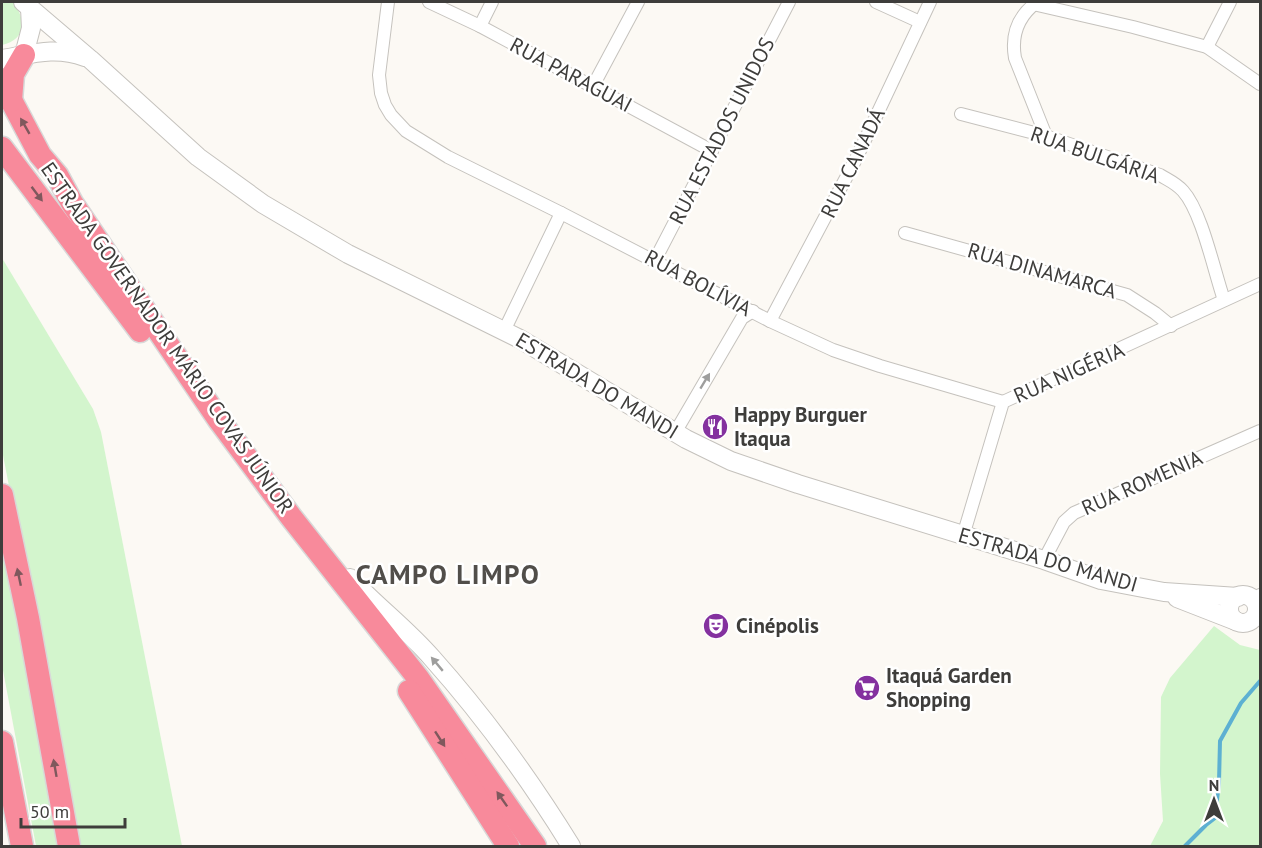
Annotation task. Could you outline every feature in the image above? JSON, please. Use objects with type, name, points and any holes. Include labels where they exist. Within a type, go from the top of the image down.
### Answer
[{"type":"highway","points":[[6,92],[24,55]]},
{"type":"highway","name":"ESTRADA GOVERNADOR MÁRIO COVAS JÚNIOR","points":[[6,92],[40,155],[57,176],[72,203],[219,420],[291,517],[418,678],[535,846]]},
{"type":"highway","name":"ESTRADA GOVERNADOR MÁRIO COVAS JÚNIOR","points":[[2,148],[122,307],[280,529],[405,685],[508,846]]},
{"type":"highway","points":[[2,495],[28,618],[69,846]]},
{"type":"highway","points":[[2,742],[22,846]]},
{"type":"main road","points":[[24,55],[31,28],[26,4]]},
{"type":"main road","name":"ESTRADA DO MANDI","points":[[26,4],[198,157],[263,204],[348,254],[504,330],[686,439],[731,461],[1101,580],[1164,592],[1254,599]]},
{"type":"main road","name":"ESTRADA DO MANDI","points":[[2,59],[56,50],[72,52],[90,59]]},
{"type":"main road","points":[[291,517],[355,584],[431,656],[506,752],[572,846]]},
{"type":"main road","name":"ESTRADA DO MANDI","points":[[1164,592],[1247,623]]},
{"type":"main road","points":[[1247,623],[1229,610],[1232,602],[1254,599]]},
{"type":"street","name":"RUA BOLÍVIA","points":[[388,2],[379,75],[381,93],[384,105],[406,131],[448,157],[655,260],[770,321],[833,350],[1003,402]]},
{"type":"street","name":"RUA PARAGUAI","points":[[429,2],[480,26],[712,151]]},
{"type":"street","points":[[480,26],[492,2]]},
{"type":"street","points":[[593,87],[638,2]]},
{"type":"street","name":"RUA ESTADOS UNIDOS","points":[[655,260],[789,2]]},
{"type":"street","points":[[876,2],[920,22]]},
{"type":"street","name":"RUA CANADÁ","points":[[770,321],[856,159],[930,2]]},
{"type":"street","points":[[1207,47],[1230,2]]},
{"type":"street","points":[[1046,136],[1015,58],[1013,46],[1017,25],[1035,3],[1207,47],[1260,84]]},
{"type":"street","name":"RUA BULGÁRIA","points":[[961,114],[1046,136],[1160,175],[1176,184],[1185,193],[1194,209],[1224,300]]},
{"type":"street","points":[[504,330],[561,213]]},
{"type":"street","name":"RUA DINAMARCA","points":[[905,233],[1117,292],[1143,304],[1172,326]]},
{"type":"street","name":"RUA NIGÉRIA","points":[[963,536],[1003,402],[1260,284]]},
{"type":"street","points":[[676,431],[742,318],[753,311]]},
{"type":"street","name":"RUA ROMENIA","points":[[1044,560],[1064,522],[1074,513],[1260,431]]},
{"type":"green space","points":[[2,2],[13,2],[20,15],[22,28],[16,38],[2,45]]},
{"type":"green space","points":[[2,258],[93,409],[101,432],[182,846],[79,846],[2,450]]},
{"type":"green space","points":[[2,540],[64,846],[36,846],[2,665]]},
{"type":"green space","points":[[1214,626],[1240,645],[1260,650],[1260,846],[1150,846],[1163,821],[1160,774],[1161,697],[1170,678]]},
{"type":"waterway","points":[[1185,846],[1215,818],[1220,741],[1241,703],[1260,681]]},
{"type":"place","name":"Happy Burguer Itaqua","points":[[715,427]]},
{"type":"place","name":"Cinépolis","points":[[716,626]]},
{"type":"place","name":"Itaquá Garden Shopping","points":[[867,688]]},
{"type":"district","name":"CAMPO LIMPO","points":[[448,575]]}]
